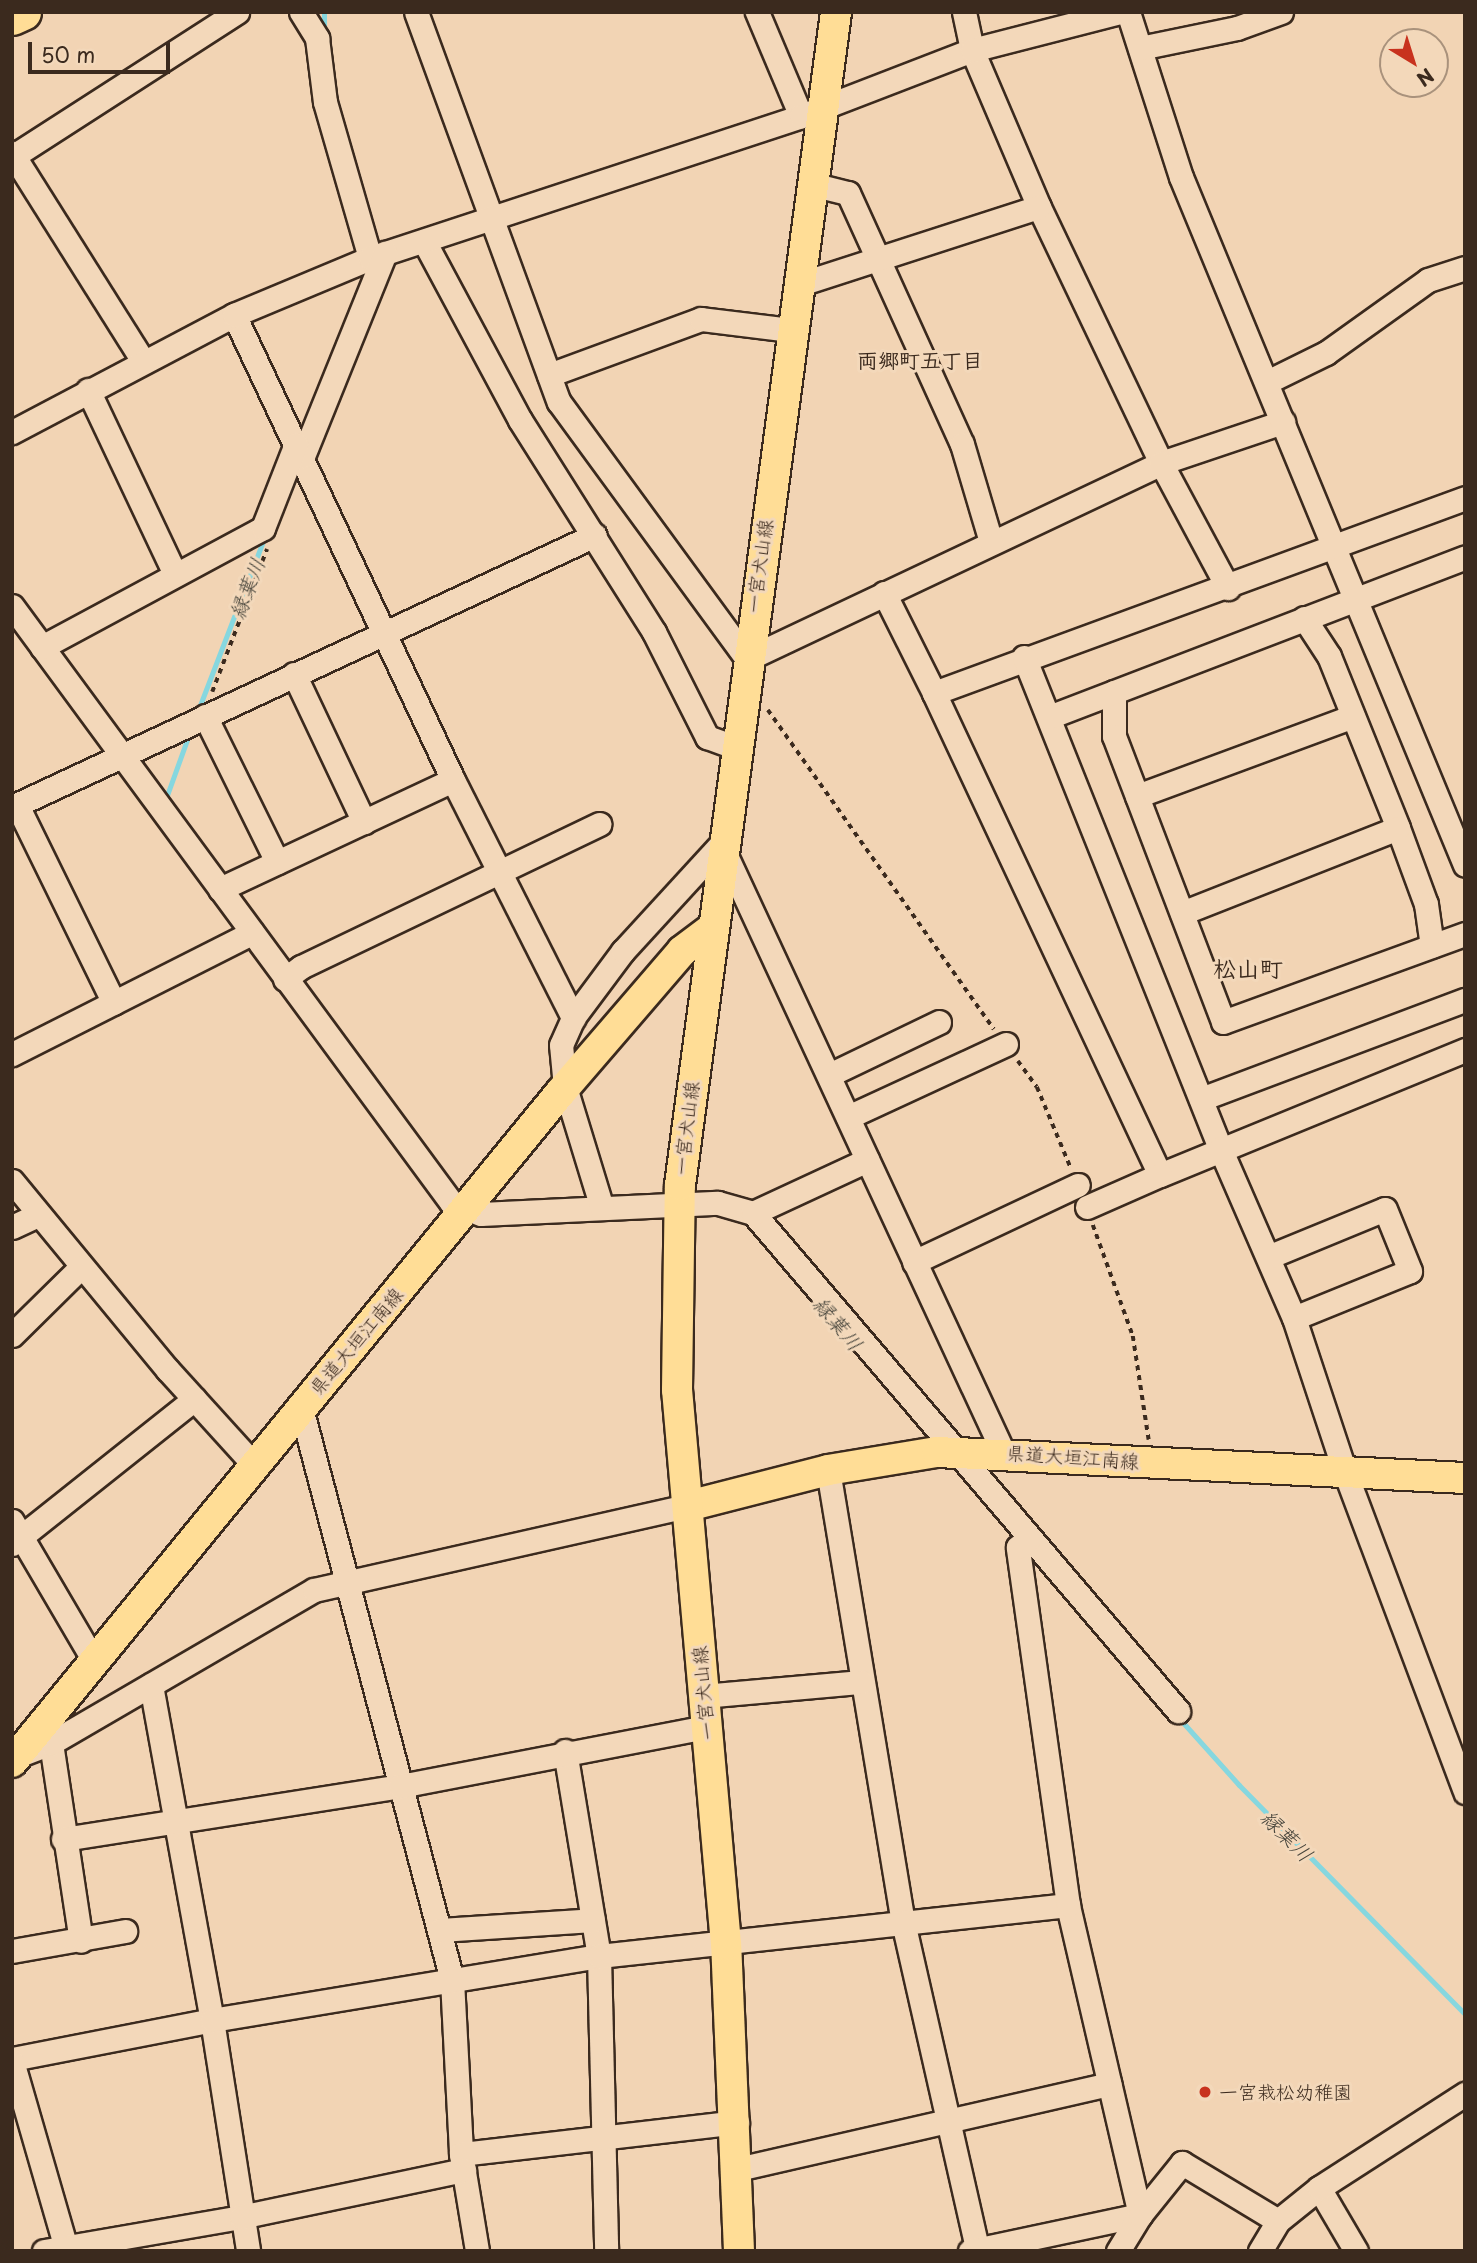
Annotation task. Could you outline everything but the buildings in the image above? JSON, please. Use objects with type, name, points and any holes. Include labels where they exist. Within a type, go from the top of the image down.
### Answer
[{"type":"highway","points":[[12,17],[23,12]]},
{"type":"main road","name":"一宮犬山線","points":[[739,2251],[737,2122],[726,1944],[677,1390],[680,1204],[710,930],[811,184],[811,111],[836,12]]},
{"type":"main road","name":"県道大垣江南線","points":[[15,1759],[93,1660],[565,1087],[682,951],[710,930]]},
{"type":"main road","name":"県道大垣江南線","points":[[688,1506],[828,1469],[946,1452],[1003,1452],[1465,1478]]},
{"type":"street","points":[[143,361],[13,155],[237,12]]},
{"type":"street","points":[[28,640],[175,574],[263,528],[300,450],[377,256],[325,102],[317,38],[301,12]]},
{"type":"street","points":[[416,12],[559,402],[747,659],[1161,463],[1283,422]]},
{"type":"street","points":[[757,12],[811,111]]},
{"type":"street","points":[[964,12],[972,50],[1039,207],[1161,463],[1228,587]]},
{"type":"street","points":[[12,432],[234,315],[377,256],[811,111],[972,50],[1120,12]]},
{"type":"street","points":[[1128,12],[1181,177],[1465,865]]},
{"type":"street","points":[[1140,48],[1237,28],[1281,12]]},
{"type":"street","points":[[811,184],[848,193],[962,444],[991,542]]},
{"type":"street","points":[[797,285],[877,256],[1039,207]]},
{"type":"street","points":[[424,241],[520,420],[595,534],[654,632],[707,737],[734,747]]},
{"type":"street","points":[[1267,382],[1326,353],[1428,279],[1465,268]]},
{"type":"street","points":[[234,315],[386,631],[453,780],[573,1017]]},
{"type":"street","points":[[549,375],[701,319],[791,330]]},
{"type":"street","points":[[88,390],[175,574]]},
{"type":"street","points":[[934,693],[1024,657],[1228,587],[1465,498]]},
{"type":"street","points":[[114,1003],[14,806],[595,534]]},
{"type":"street","points":[[1049,717],[1465,556]]},
{"type":"street","points":[[884,593],[934,693],[1160,1175]]},
{"type":"street","points":[[12,606],[28,640],[122,755],[437,1187],[464,1209],[481,1214],[718,1203],[753,1213],[946,1452],[1108,1639],[1178,1711]]},
{"type":"street","points":[[1304,618],[1329,656],[1398,828],[1426,904],[1432,946]]},
{"type":"street","points":[[1024,657],[1220,1148],[1294,1318],[1345,1472],[1465,1792]]},
{"type":"street","points":[[294,674],[364,821]]},
{"type":"street","points":[[1114,692],[1115,736],[1223,1023],[1465,934]]},
{"type":"street","points":[[203,716],[277,862]]},
{"type":"street","points":[[1137,796],[1353,716]]},
{"type":"street","points":[[220,889],[453,780]]},
{"type":"street","points":[[285,979],[301,967],[599,824]]},
{"type":"street","points":[[1182,913],[1398,828]]},
{"type":"street","points":[[602,1208],[565,1087],[561,1045],[573,1017],[623,951],[723,845],[1003,1452]]},
{"type":"street","points":[[13,1050],[114,1003],[252,933]]},
{"type":"street","points":[[1201,1099],[1465,1000]]},
{"type":"street","points":[[828,1075],[939,1022]]},
{"type":"street","points":[[848,1117],[1006,1044]]},
{"type":"street","points":[[1087,1207],[1220,1148],[1465,1050]]},
{"type":"street","points":[[753,1213],[867,1160]]},
{"type":"street","points":[[12,1181],[81,1267],[255,1466]]},
{"type":"street","points":[[914,1262],[1078,1185]]},
{"type":"street","points":[[1268,1257],[1385,1209],[1410,1271],[1294,1318]]},
{"type":"street","points":[[12,1227],[38,1214]]},
{"type":"street","points":[[12,1335],[81,1267]]},
{"type":"street","points":[[93,1660],[15,1534],[194,1399]]},
{"type":"street","points":[[301,1408],[452,1980],[463,2162],[477,2251]]},
{"type":"street","points":[[828,1469],[861,1682],[903,1922],[975,2250],[1140,2215]]},
{"type":"street","points":[[15,1759],[51,1744],[314,1590],[348,1585],[688,1506]]},
{"type":"street","points":[[1028,1547],[1068,1905],[1140,2215]]},
{"type":"street","points":[[1108,1639],[1145,1693]]},
{"type":"street","points":[[703,1696],[861,1682]]},
{"type":"street","points":[[151,1685],[212,2020],[248,2251]]},
{"type":"street","points":[[63,1839],[400,1786],[565,1751],[706,1727]]},
{"type":"street","points":[[51,1744],[63,1839],[81,1941]]},
{"type":"street","points":[[565,1751],[599,1956],[606,2251]]},
{"type":"street","points":[[737,2122],[604,2137],[463,2162],[241,2217],[58,2249],[12,2060],[212,2020],[599,1956],[1068,1905]]},
{"type":"street","points":[[440,1930],[593,1920]]},
{"type":"street","points":[[12,1951],[81,1941],[125,1931]]},
{"type":"street","points":[[738,2169],[948,2124],[1109,2084]]},
{"type":"street","points":[[1261,2251],[1278,2221],[1319,2188],[1463,2099]]},
{"type":"street","points":[[1118,2251],[1140,2215],[1182,2163],[1278,2221]]},
{"type":"street","points":[[1319,2188],[1356,2251]]},
{"type":"path","points":[[203,716],[268,548]]},
{"type":"waterway","name":"縁葉川","points":[[324,12],[324,27]]},
{"type":"waterway","name":"縁葉川","points":[[197,713],[265,536]]},
{"type":"waterway","name":"縁葉川","points":[[166,798],[188,737]]},
{"type":"waterway","name":"縁葉川","points":[[1178,1717],[1239,1785],[1465,2014]]},
{"type":"place","name":"一宮栽松幼稚園","points":[[1205,2092]]},
{"type":"district","name":"両郷町五丁目","points":[[920,359]]},
{"type":"district","name":"松山町","points":[[1248,968]]}]
